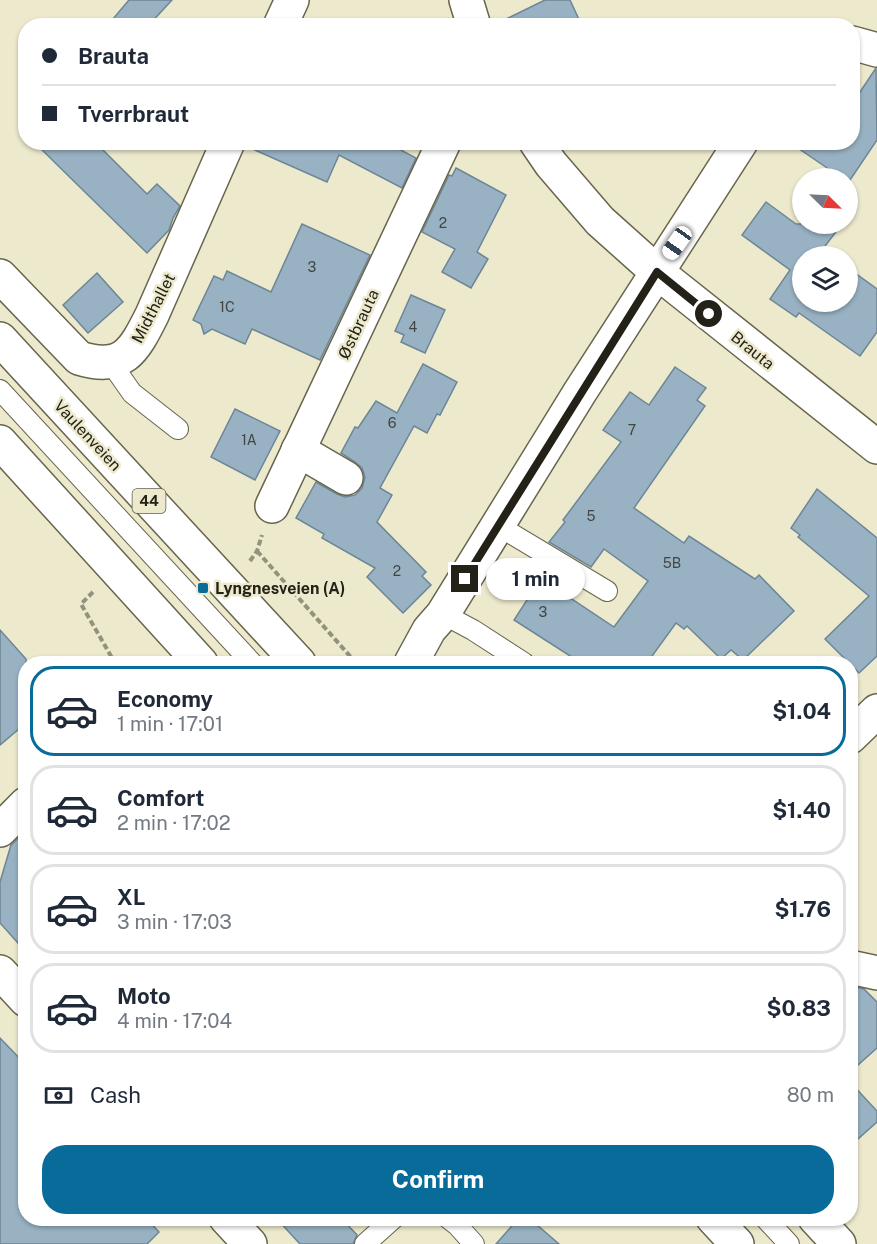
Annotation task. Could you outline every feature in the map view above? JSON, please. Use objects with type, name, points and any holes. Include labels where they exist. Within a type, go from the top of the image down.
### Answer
[{"type":"street","points":[[283,18],[291,0]]},
{"type":"street","points":[[465,0],[471,18]]},
{"type":"street","points":[[860,45],[877,50]]},
{"type":"street","name":"Midthallet","points":[[111,363],[128,354],[141,336],[224,150]]},
{"type":"street","name":"Østbrauta","points":[[272,506],[440,150]]},
{"type":"street","name":"Brauta","points":[[541,150],[600,221],[657,272],[877,447]]},
{"type":"street","points":[[414,656],[429,619],[497,525],[736,150]]},
{"type":"street","points":[[0,276],[79,358],[96,363],[111,363]]},
{"type":"street","name":"Vaulenveien","points":[[0,339],[293,656]]},
{"type":"street","points":[[0,442],[195,656]]},
{"type":"street","points":[[298,450],[346,478]]},
{"type":"street","points":[[858,729],[877,711]]},
{"type":"street","points":[[0,830],[18,812]]},
{"type":"street","points":[[858,969],[877,973]]},
{"type":"street","points":[[0,972],[18,991]]},
{"type":"street","points":[[233,1226],[250,1244]]},
{"type":"street","points":[[720,1226],[737,1244]]},
{"type":"street","points":[[822,1226],[839,1244]]},
{"type":"lane","points":[[111,363],[132,393],[178,429]]},
{"type":"lane","points":[[0,390],[246,656]]},
{"type":"lane","points":[[497,525],[607,591]]},
{"type":"lane","points":[[429,619],[473,630],[513,656]]},
{"type":"lane","points":[[365,1244],[385,1226]]},
{"type":"lane","points":[[458,1226],[474,1244]]},
{"type":"lane","points":[[772,1226],[789,1244]]},
{"type":"path","points":[[257,551],[350,656]]},
{"type":"path","points":[[81,604],[111,656]]},
{"type":"building","points":[[129,0],[172,0],[155,18],[114,18]]},
{"type":"building","points":[[545,0],[570,0],[578,18],[508,18]]},
{"type":"building","points":[[876,68],[877,140],[858,168],[827,168],[801,150],[860,150],[860,92]]},
{"type":"building","points":[[42,150],[103,150],[147,194],[157,184],[180,206],[169,230],[147,253]]},
{"type":"building","points":[[255,150],[401,150],[416,158],[402,188],[339,155],[327,182]]},
{"type":"building","points":[[456,168],[506,195],[477,252],[488,259],[471,288],[442,272],[455,249],[422,232],[449,175],[452,176]]},
{"type":"building","points":[[766,202],[792,221],[792,234],[834,234],[825,246],[792,246],[792,312],[858,312],[858,275],[877,289],[877,332],[860,356],[799,313],[796,317],[770,299],[790,270],[742,235]]},
{"type":"building","points":[[302,224],[370,255],[320,360],[252,329],[245,344],[212,329],[204,334],[201,324],[193,320],[214,276],[223,280],[227,271],[271,292]]},
{"type":"building","points":[[97,273],[123,302],[88,333],[63,305]]},
{"type":"building","points":[[411,295],[445,310],[425,353],[401,342],[404,335],[395,331]]},
{"type":"building","points":[[423,364],[457,382],[440,415],[437,414],[427,433],[414,426],[380,488],[392,495],[377,522],[426,572],[422,576],[431,585],[403,613],[367,577],[375,568],[322,538],[324,534],[296,518],[316,482],[345,497],[355,495],[362,488],[365,477],[362,468],[341,453],[355,427],[358,428],[376,401],[397,413]]},
{"type":"building","points":[[675,367],[706,388],[697,400],[705,406],[634,508],[684,543],[689,536],[755,579],[759,575],[794,611],[747,656],[738,656],[731,650],[724,656],[718,656],[687,626],[684,629],[676,623],[652,656],[570,656],[514,620],[547,569],[576,587],[569,597],[614,627],[648,581],[604,549],[591,567],[549,542],[621,442],[603,430],[630,392],[649,405]]},
{"type":"building","points":[[235,409],[280,431],[255,480],[211,457]]},
{"type":"building","points":[[817,489],[877,538],[877,656],[859,673],[858,656],[842,656],[825,639],[869,596],[798,537],[800,535],[791,528]]},
{"type":"building","points":[[0,630],[23,656],[18,656],[18,730],[0,745]]},
{"type":"building","points":[[18,838],[18,943],[0,923],[0,882],[11,845]]},
{"type":"building","points":[[858,988],[864,989],[877,1002],[877,1048],[858,1065]]},
{"type":"building","points":[[0,1038],[18,1057],[18,1226],[153,1226],[159,1232],[147,1244],[0,1244]]},
{"type":"building","points":[[858,1091],[877,1111],[877,1122],[858,1139]]},
{"type":"building","points":[[283,1226],[349,1226],[357,1235],[353,1244],[300,1244]]},
{"type":"building","points":[[512,1226],[538,1226],[559,1244],[496,1244]]},
{"type":"place","name":"Lyngnesveien (A)","points":[[203,588]]},
{"type":"route","points":[[465,579],[657,272],[709,314]]}]
